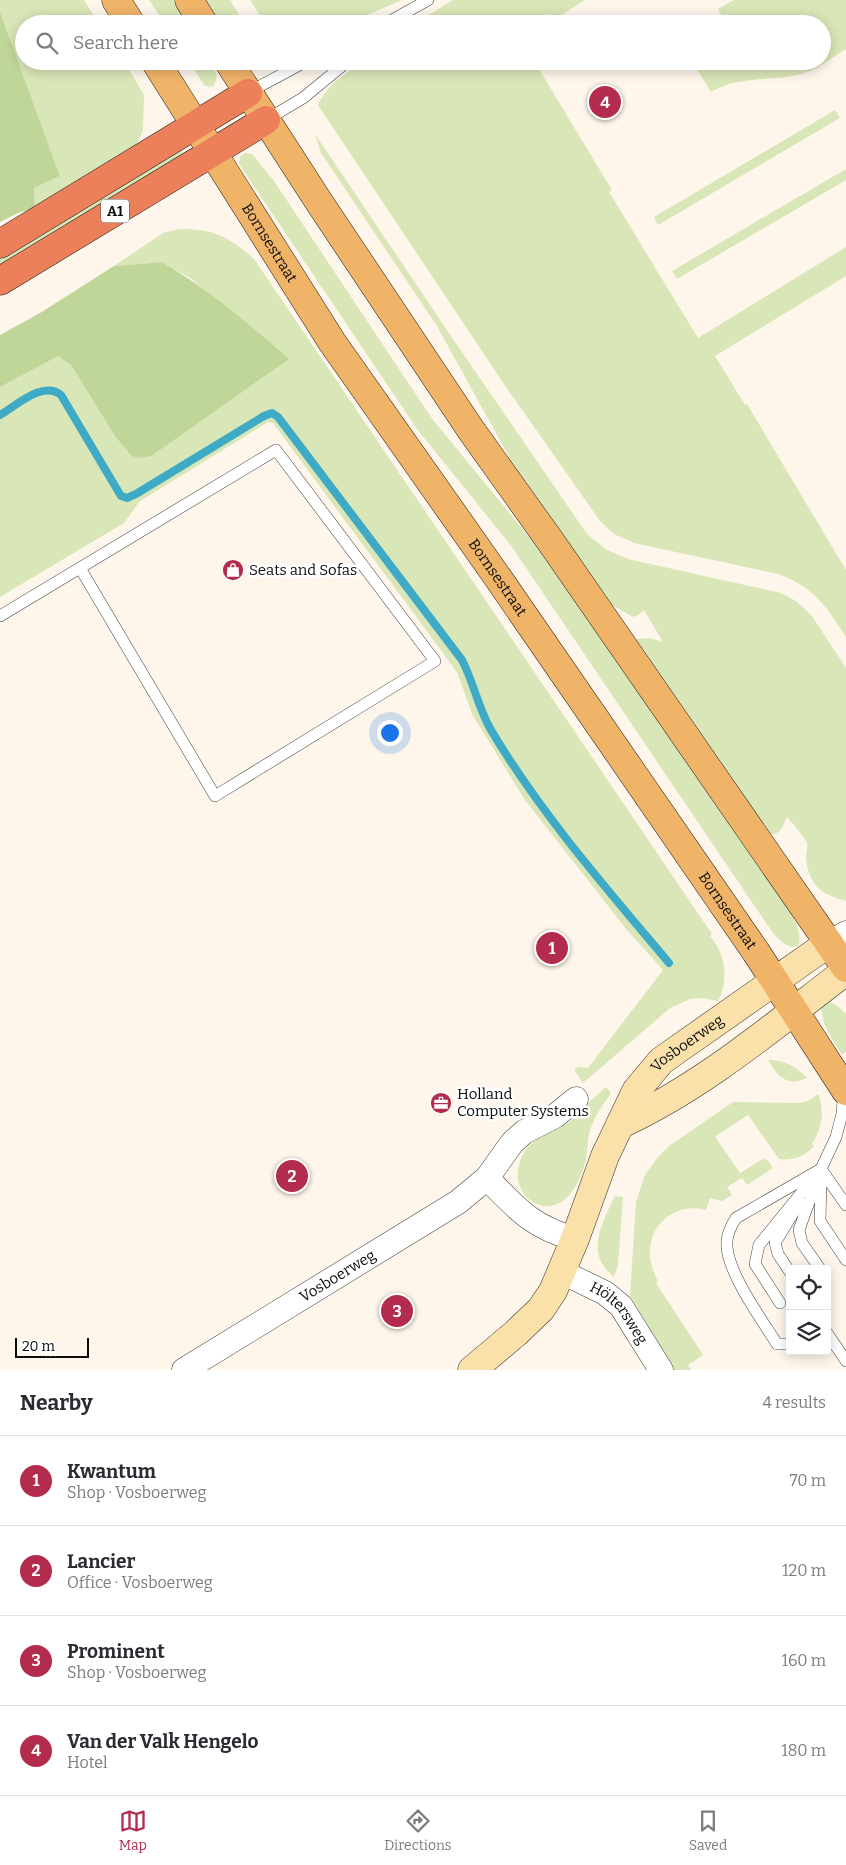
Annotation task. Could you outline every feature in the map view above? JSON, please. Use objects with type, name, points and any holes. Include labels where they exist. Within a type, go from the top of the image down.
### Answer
[{"type":"highway","points":[[195,125],[248,93]]},
{"type":"highway","points":[[213,152],[266,120]]},
{"type":"highway","name":"A1","points":[[0,244],[195,125]]},
{"type":"highway","name":"A1","points":[[0,281],[213,152]]},
{"type":"main road","points":[[116,0],[125,15]]},
{"type":"main road","points":[[189,0],[198,15]]},
{"type":"main road","name":"Bornsestraat","points":[[161,70],[332,342],[502,583],[794,1010],[845,1090]]},
{"type":"main road","points":[[234,70],[471,430],[838,938],[846,969]]},
{"type":"street","name":"Vosboerweg","points":[[472,1370],[541,1309],[562,1272],[606,1156],[636,1091],[661,1061],[838,938]]},
{"type":"street","points":[[621,1124],[650,1111],[678,1094],[794,1010],[846,969]]},
{"type":"street","name":"Vosboerweg","points":[[184,1370],[458,1202],[487,1178],[512,1143],[524,1132],[555,1116],[576,1099]]},
{"type":"street","points":[[487,1178],[514,1206],[534,1223],[554,1233],[575,1239]]},
{"type":"street","name":"Höltersweg","points":[[562,1272],[606,1293],[621,1306],[660,1370]]},
{"type":"lane","points":[[402,15],[428,0]]},
{"type":"lane","points":[[248,93],[290,70]]},
{"type":"lane","points":[[266,120],[304,98],[337,70]]},
{"type":"lane","points":[[0,616],[276,450],[435,661],[215,796],[80,568]]},
{"type":"lane","points":[[817,1265],[802,1243],[799,1230],[821,1169],[836,1137],[842,1114],[845,1090]]},
{"type":"lane","points":[[821,1169],[846,1205]]},
{"type":"lane","points":[[821,1169],[820,1221],[846,1260]]},
{"type":"lane","points":[[786,1266],[778,1254],[775,1243],[821,1169]]},
{"type":"lane","points":[[780,1303],[754,1264],[759,1245],[821,1169]]},
{"type":"lane","points":[[786,1344],[777,1344],[749,1301],[730,1261],[727,1246],[728,1230],[736,1218],[821,1169]]},
{"type":"lane","points":[[831,1339],[846,1361]]},
{"type":"green space","points":[[0,0],[84,0],[93,15],[15,15],[15,53],[0,12]]},
{"type":"green space","points":[[149,0],[173,0],[182,15],[159,15]]},
{"type":"green space","points":[[206,0],[230,0],[239,15],[215,15]]},
{"type":"green space","points":[[250,0],[402,0],[368,15],[259,15]]},
{"type":"green space","points":[[453,0],[585,0],[561,15],[429,15]]},
{"type":"green space","points":[[734,0],[846,0],[846,49],[831,58],[831,15],[721,15],[718,9]]},
{"type":"green space","points":[[0,12],[15,53],[15,70],[21,70],[60,176],[34,188],[35,209],[20,212],[0,222]]},
{"type":"green space","points":[[21,70],[129,70],[144,95],[143,129],[139,140],[134,147],[35,209],[34,188],[60,176]]},
{"type":"green space","points":[[195,70],[215,70],[217,76],[214,86],[204,85]]},
{"type":"green space","points":[[351,70],[539,70],[612,190],[609,192],[698,338],[846,247],[846,276],[715,356],[745,405],[747,404],[846,570],[846,637],[818,599],[810,591],[790,579],[778,574],[634,543],[614,534],[600,521],[504,384],[318,105],[326,91]]},
{"type":"green space","points":[[698,70],[812,70],[790,76],[733,83],[711,92]]},
{"type":"green space","points":[[835,110],[840,118],[658,225],[654,217]]},
{"type":"green space","points":[[315,134],[587,534],[607,550],[628,559],[781,593],[796,601],[812,616],[846,668],[846,901],[823,892],[813,882],[806,858],[807,843],[787,817],[780,831],[771,834],[636,639],[650,638],[663,642],[644,610],[633,617],[612,605],[508,455],[437,326],[321,153]]},
{"type":"green space","points":[[178,145],[184,154],[0,264],[0,253]]},
{"type":"green space","points":[[245,153],[252,154],[274,181],[433,420],[539,549],[790,911],[800,937],[798,946],[793,947],[785,944],[768,926],[512,547],[417,429],[239,164],[240,156]]},
{"type":"green space","points":[[846,169],[846,180],[677,279],[672,271]]},
{"type":"green space","points":[[179,229],[201,230],[220,235],[237,245],[254,259],[712,934],[710,936],[720,951],[725,976],[718,1001],[703,998],[690,999],[670,1008],[583,1083],[574,1070],[578,1067],[588,1068],[663,970],[627,930],[525,800],[472,714],[457,672],[273,423],[268,422],[140,501],[124,523],[0,597],[0,387],[58,355],[71,365],[115,436],[211,295],[190,278],[162,262],[114,266],[163,233]]},
{"type":"green space","points":[[162,262],[212,295],[289,359],[151,456],[138,458],[132,456],[115,436],[71,365],[58,356],[0,387],[0,335],[40,313],[114,266]]},
{"type":"green space","points":[[825,1002],[834,1004],[846,1014],[846,1052],[842,1055],[823,1020],[821,1007]]},
{"type":"green space","points":[[768,1060],[789,1064],[807,1078],[800,1081],[784,1079],[779,1076]]},
{"type":"green space","points":[[606,1087],[611,1093],[592,1125],[584,1168],[572,1192],[560,1203],[552,1206],[543,1206],[532,1202],[524,1194],[518,1181],[518,1169],[528,1147],[536,1140],[572,1120],[581,1111],[586,1102],[588,1103]]},
{"type":"green space","points":[[818,1094],[822,1114],[818,1132],[812,1144],[814,1146],[811,1150],[798,1157],[779,1159],[748,1115],[716,1136],[716,1138],[740,1173],[763,1159],[767,1160],[773,1168],[747,1185],[742,1178],[727,1187],[732,1195],[722,1201],[710,1198],[706,1210],[686,1209],[668,1216],[655,1231],[650,1254],[658,1281],[656,1283],[703,1355],[688,1365],[691,1370],[674,1370],[630,1296],[636,1202],[645,1175],[669,1146],[733,1102],[800,1103],[808,1101]]},
{"type":"green space","points":[[615,1196],[623,1197],[618,1265],[614,1277],[605,1268],[600,1258],[598,1238]]},
{"type":"waterway","points":[[0,415],[38,392],[54,391],[61,395],[121,496],[127,498],[264,416],[272,413],[278,417],[462,660],[491,730],[531,791],[575,850],[669,963]]},
{"type":"place","name":"Van der Valk Hengelo","points":[[605,102]]},
{"type":"place","name":"Seats and Sofas","points":[[233,570]]},
{"type":"place","name":"Kwantum","points":[[552,948]]},
{"type":"place","name":"Holland Computer Systems","points":[[441,1103]]},
{"type":"place","name":"Lancier","points":[[292,1176]]},
{"type":"place","name":"Prominent","points":[[397,1311]]}]
